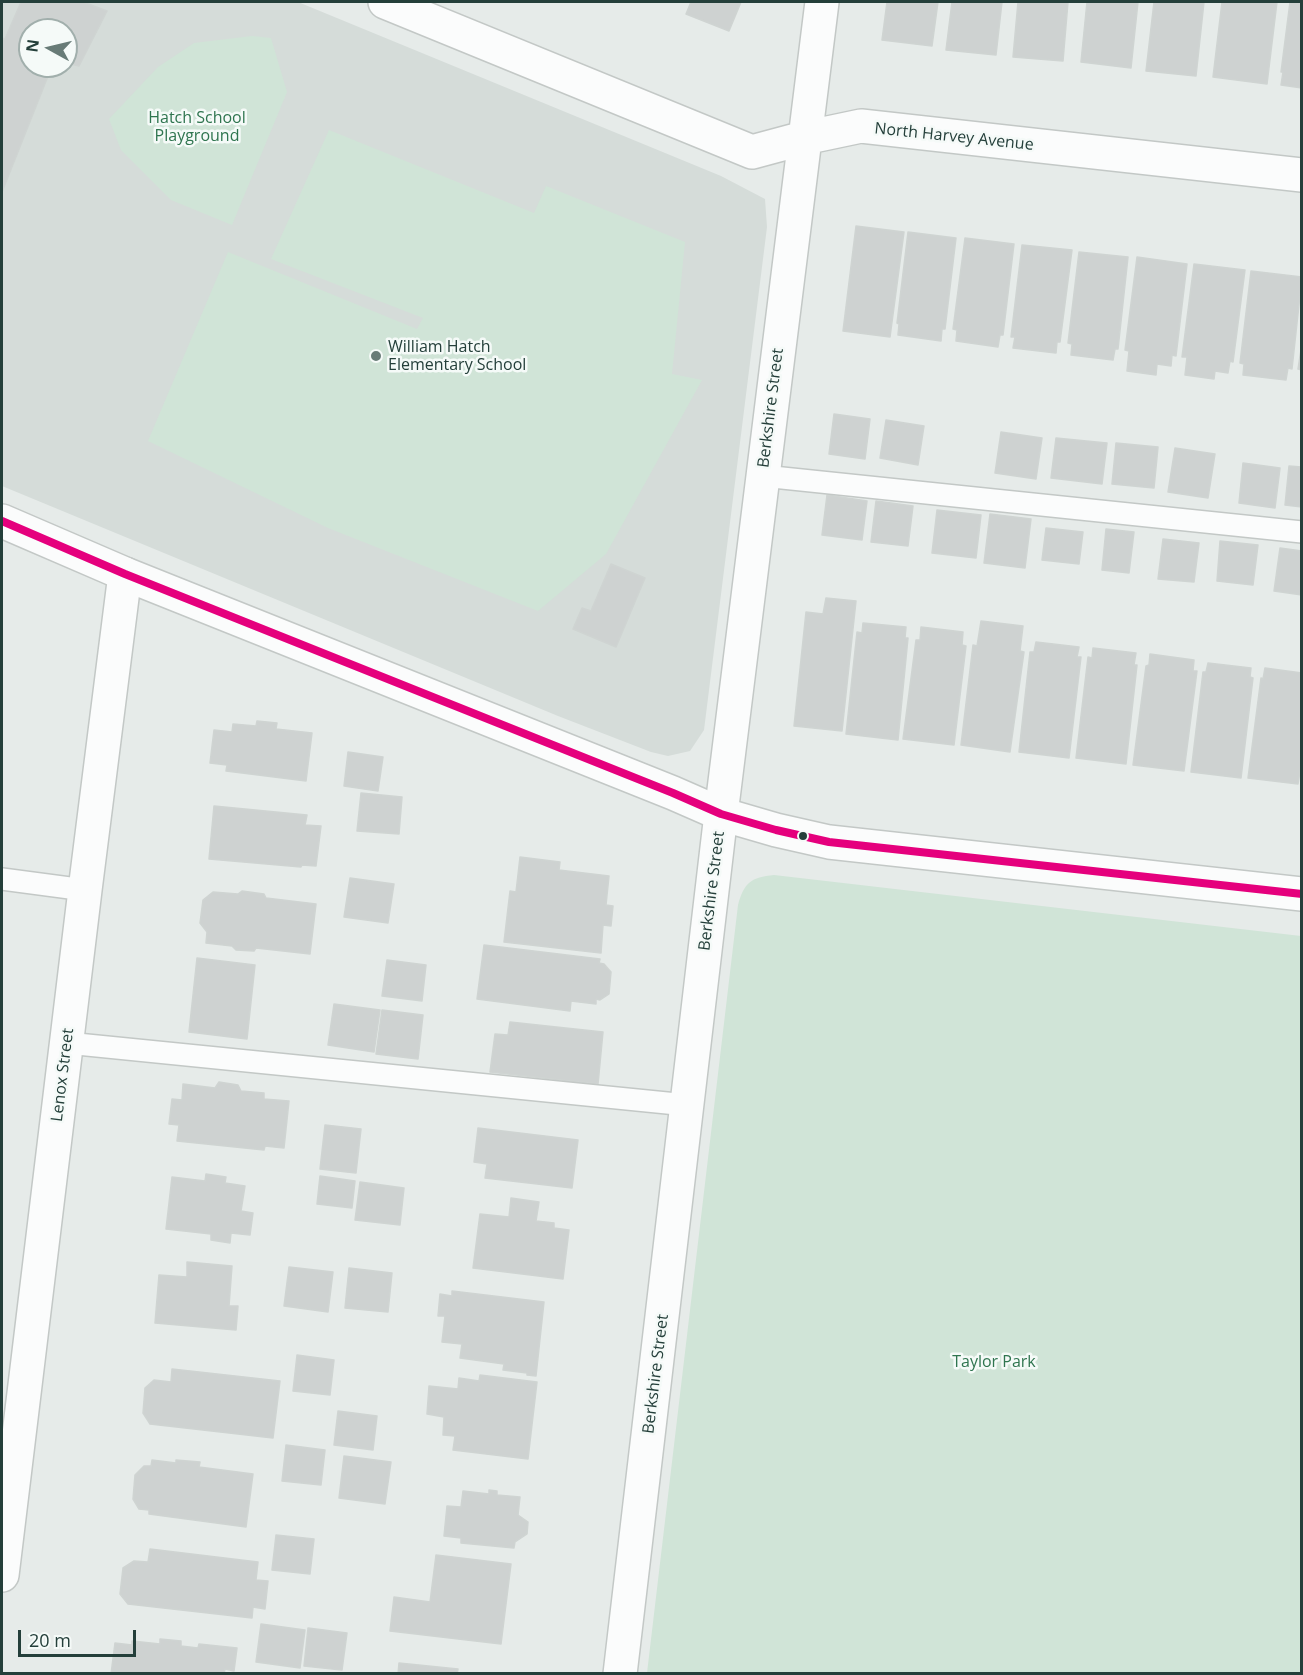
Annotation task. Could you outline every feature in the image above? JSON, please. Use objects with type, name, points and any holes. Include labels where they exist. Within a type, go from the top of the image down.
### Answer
[{"type":"street","name":"North Harvey Avenue","points":[[385,2],[752,152],[861,126],[1302,174]]},
{"type":"street","name":"Berkshire Street","points":[[620,1674],[721,814],[822,2]]},
{"type":"street","points":[[2,521],[125,574],[721,814],[776,830],[829,842],[1302,894]]},
{"type":"street","name":"Lenox Street","points":[[2,1575],[125,574]]},
{"type":"lane","points":[[763,476],[1302,532]]},
{"type":"lane","points":[[2,879],[85,890]]},
{"type":"lane","points":[[67,1043],[687,1105]]},
{"type":"shaded area","name":"William Hatch Elementary School","points":[[2,2],[298,2],[721,176],[765,199],[767,227],[704,730],[690,751],[668,756],[651,752],[558,716],[2,486]]},
{"type":"green space","name":"Hatch School Playground","points":[[252,36],[271,38],[287,92],[232,225],[171,200],[121,150],[109,119],[158,67],[194,43]]},
{"type":"green space","points":[[329,130],[534,213],[546,186],[685,242],[672,374],[702,380],[606,554],[538,611],[328,528],[148,441],[228,252],[417,329],[423,318],[271,259]]},
{"type":"green space","name":"Taylor Park","points":[[774,875],[1301,936],[1301,1673],[647,1673],[738,905],[743,891],[750,882],[760,877]]},
{"type":"building","points":[[21,2],[83,2],[107,11],[79,66],[78,18],[18,18],[18,78],[47,78],[2,192],[2,38],[5,39]]},
{"type":"building","points":[[691,2],[741,2],[729,31],[686,14]]},
{"type":"building","points":[[887,2],[938,2],[932,46],[882,40]]},
{"type":"building","points":[[952,2],[1002,2],[996,55],[946,50]]},
{"type":"building","points":[[1018,2],[1068,2],[1063,61],[1013,57]]},
{"type":"building","points":[[1087,2],[1138,2],[1131,68],[1081,62]]},
{"type":"building","points":[[1154,2],[1204,2],[1196,76],[1146,71]]},
{"type":"building","points":[[1222,2],[1277,2],[1267,84],[1213,77]]},
{"type":"building","points":[[1290,2],[1302,2],[1302,88],[1281,85]]},
{"type":"building","points":[[856,226],[904,232],[890,337],[843,331]]},
{"type":"building","points":[[908,232],[956,238],[945,329],[942,329],[941,341],[898,335],[899,324],[897,323]]},
{"type":"building","points":[[965,238],[1014,244],[1003,335],[1000,335],[998,347],[956,341],[957,330],[953,329]]},
{"type":"building","points":[[1022,245],[1072,250],[1060,342],[1057,342],[1056,353],[1013,348],[1015,337],[1011,337]]},
{"type":"building","points":[[1079,252],[1128,257],[1118,349],[1115,349],[1113,360],[1071,355],[1072,344],[1068,343]]},
{"type":"building","points":[[1137,257],[1187,264],[1176,356],[1172,355],[1171,366],[1157,364],[1156,375],[1127,371],[1129,351],[1125,350]]},
{"type":"building","points":[[1194,264],[1245,270],[1233,362],[1230,361],[1228,373],[1215,371],[1214,379],[1185,375],[1187,357],[1182,357]]},
{"type":"building","points":[[1251,271],[1302,277],[1292,369],[1288,368],[1286,380],[1243,375],[1244,364],[1240,363]]},
{"type":"building","points":[[1302,343],[1302,370],[1298,369]]},
{"type":"building","points":[[834,414],[870,419],[865,459],[829,454]]},
{"type":"building","points":[[886,420],[924,426],[918,465],[880,458]]},
{"type":"building","points":[[1001,432],[1042,438],[1036,479],[995,473]]},
{"type":"building","points":[[1056,438],[1107,443],[1102,484],[1051,478]]},
{"type":"building","points":[[1116,443],[1158,447],[1154,488],[1112,484]]},
{"type":"building","points":[[1175,448],[1215,454],[1208,498],[1168,492]]},
{"type":"building","points":[[1243,463],[1280,468],[1275,508],[1239,503]]},
{"type":"building","points":[[1289,466],[1302,467],[1302,507],[1285,505]]},
{"type":"building","points":[[827,495],[867,501],[862,540],[822,535]]},
{"type":"building","points":[[876,501],[913,506],[908,546],[871,542]]},
{"type":"building","points":[[937,510],[981,515],[976,558],[932,553]]},
{"type":"building","points":[[990,514],[1031,519],[1025,568],[984,563]]},
{"type":"building","points":[[1046,528],[1083,532],[1079,564],[1042,560]]},
{"type":"building","points":[[1106,529],[1134,532],[1129,573],[1102,570]]},
{"type":"building","points":[[1163,539],[1199,543],[1194,582],[1158,579]]},
{"type":"building","points":[[1220,541],[1258,545],[1253,585],[1217,581]]},
{"type":"building","points":[[1280,548],[1302,551],[1302,595],[1274,591]]},
{"type":"building","points":[[611,564],[645,578],[616,647],[573,629],[582,608],[591,611]]},
{"type":"building","points":[[826,598],[856,601],[842,731],[794,726],[806,612],[823,614]]},
{"type":"building","points":[[981,621],[1023,626],[1020,651],[1024,652],[1010,752],[961,745],[973,645],[977,646]]},
{"type":"building","points":[[863,623],[906,627],[905,638],[908,638],[898,740],[846,734],[857,632],[862,633]]},
{"type":"building","points":[[921,627],[963,632],[962,645],[966,646],[954,745],[903,739],[916,640],[920,640]]},
{"type":"building","points":[[1036,642],[1079,647],[1077,657],[1081,657],[1069,758],[1019,752],[1030,652],[1034,652]]},
{"type":"building","points":[[1093,648],[1136,653],[1134,665],[1137,665],[1126,764],[1076,758],[1088,657],[1092,658]]},
{"type":"building","points":[[1150,654],[1194,660],[1193,671],[1197,671],[1184,771],[1133,765],[1146,666],[1149,665]]},
{"type":"building","points":[[1208,663],[1251,668],[1250,677],[1253,678],[1241,778],[1191,772],[1203,672],[1206,672]]},
{"type":"building","points":[[1265,668],[1302,673],[1302,760],[1298,784],[1248,778],[1261,678],[1263,679]]},
{"type":"building","points":[[257,721],[277,723],[276,729],[312,733],[306,781],[226,771],[227,765],[210,763],[214,730],[232,732],[233,724],[256,726]]},
{"type":"building","points":[[348,752],[383,757],[378,791],[344,786]]},
{"type":"building","points":[[361,793],[402,797],[399,834],[357,831]]},
{"type":"building","points":[[214,806],[307,815],[305,825],[321,826],[316,866],[302,865],[301,867],[209,859]]},
{"type":"building","points":[[520,857],[560,862],[559,870],[609,876],[606,905],[613,906],[611,926],[603,925],[601,953],[504,942],[510,891],[516,892]]},
{"type":"building","points":[[350,878],[394,884],[388,923],[344,917]]},
{"type":"building","points":[[242,891],[264,894],[266,898],[316,904],[310,954],[256,948],[254,951],[236,950],[232,946],[206,943],[207,932],[200,923],[203,900],[213,892],[238,894]]},
{"type":"building","points":[[484,945],[600,959],[599,963],[604,964],[611,972],[609,994],[600,1000],[596,999],[596,1004],[571,1001],[570,1011],[477,999]]},
{"type":"building","points":[[197,958],[255,965],[247,1039],[189,1032]]},
{"type":"building","points":[[387,960],[426,965],[422,1001],[382,996]]},
{"type":"building","points":[[334,1004],[380,1010],[374,1052],[328,1045]]},
{"type":"building","points":[[382,1010],[423,1015],[418,1059],[376,1054]]},
{"type":"building","points":[[510,1022],[603,1032],[598,1084],[490,1072],[495,1034],[508,1035]]},
{"type":"building","points":[[219,1082],[238,1085],[241,1091],[264,1093],[264,1099],[289,1101],[284,1148],[265,1146],[264,1150],[177,1141],[179,1125],[169,1124],[172,1099],[182,1100],[183,1084],[215,1088]]},
{"type":"building","points":[[325,1125],[361,1129],[356,1173],[320,1169]]},
{"type":"building","points":[[478,1128],[578,1140],[572,1188],[485,1178],[487,1164],[474,1162]]},
{"type":"building","points":[[206,1174],[226,1177],[225,1183],[245,1186],[241,1211],[253,1213],[250,1235],[231,1233],[230,1243],[211,1240],[211,1234],[166,1229],[172,1177],[205,1181]]},
{"type":"building","points":[[320,1176],[355,1181],[352,1208],[317,1204]]},
{"type":"building","points":[[360,1182],[404,1188],[400,1225],[355,1220]]},
{"type":"building","points":[[511,1198],[539,1202],[536,1221],[554,1223],[554,1228],[569,1230],[563,1279],[473,1268],[480,1214],[509,1217]]},
{"type":"building","points":[[187,1262],[232,1266],[229,1306],[238,1306],[236,1330],[155,1323],[159,1275],[187,1277]]},
{"type":"building","points":[[289,1267],[333,1272],[328,1312],[284,1306]]},
{"type":"building","points":[[349,1268],[392,1273],[388,1312],[345,1308]]},
{"type":"building","points":[[452,1291],[544,1302],[536,1376],[503,1370],[504,1364],[460,1358],[462,1344],[442,1342],[445,1316],[438,1316],[440,1294],[452,1296]]},
{"type":"building","points":[[297,1355],[334,1360],[330,1395],[293,1391]]},
{"type":"building","points":[[172,1369],[280,1381],[273,1438],[150,1424],[143,1413],[145,1388],[154,1380],[171,1382]]},
{"type":"building","points":[[480,1375],[537,1382],[528,1459],[453,1450],[455,1436],[443,1435],[444,1417],[427,1414],[429,1386],[458,1389],[459,1378],[479,1381]]},
{"type":"building","points":[[338,1411],[377,1416],[373,1450],[334,1445]]},
{"type":"building","points":[[286,1445],[325,1450],[321,1485],[282,1481]]},
{"type":"building","points":[[344,1456],[391,1462],[385,1504],[339,1498]]},
{"type":"building","points":[[152,1460],[176,1463],[176,1460],[200,1462],[199,1467],[253,1474],[246,1527],[149,1514],[149,1510],[139,1509],[133,1499],[135,1475],[144,1466],[151,1466]]},
{"type":"building","points":[[489,1490],[497,1491],[497,1495],[520,1497],[518,1515],[528,1522],[527,1534],[515,1542],[514,1548],[461,1543],[461,1538],[444,1536],[447,1506],[461,1507],[463,1491],[489,1494]]},
{"type":"building","points":[[276,1535],[314,1539],[310,1574],[272,1570]]},
{"type":"building","points":[[150,1549],[258,1562],[256,1580],[268,1581],[265,1609],[253,1607],[252,1618],[128,1604],[120,1594],[123,1568],[134,1561],[148,1562]]},
{"type":"building","points":[[436,1555],[511,1564],[501,1644],[390,1631],[394,1597],[430,1602]]},
{"type":"building","points":[[261,1624],[305,1630],[300,1668],[256,1662]]},
{"type":"building","points":[[308,1628],[347,1633],[342,1670],[304,1666]]},
{"type":"building","points":[[160,1639],[181,1641],[181,1646],[198,1648],[199,1644],[237,1648],[234,1671],[225,1669],[224,1674],[111,1674],[115,1643],[132,1645],[132,1641],[160,1644]]},
{"type":"building","points":[[399,1663],[458,1669],[457,1674],[398,1674]]},
{"type":"transit line","points":[[2,521],[125,574],[721,814],[776,830],[829,842],[1302,894]]},
{"type":"place","name":"William Hatch Elementary School","points":[[376,356]]}]
